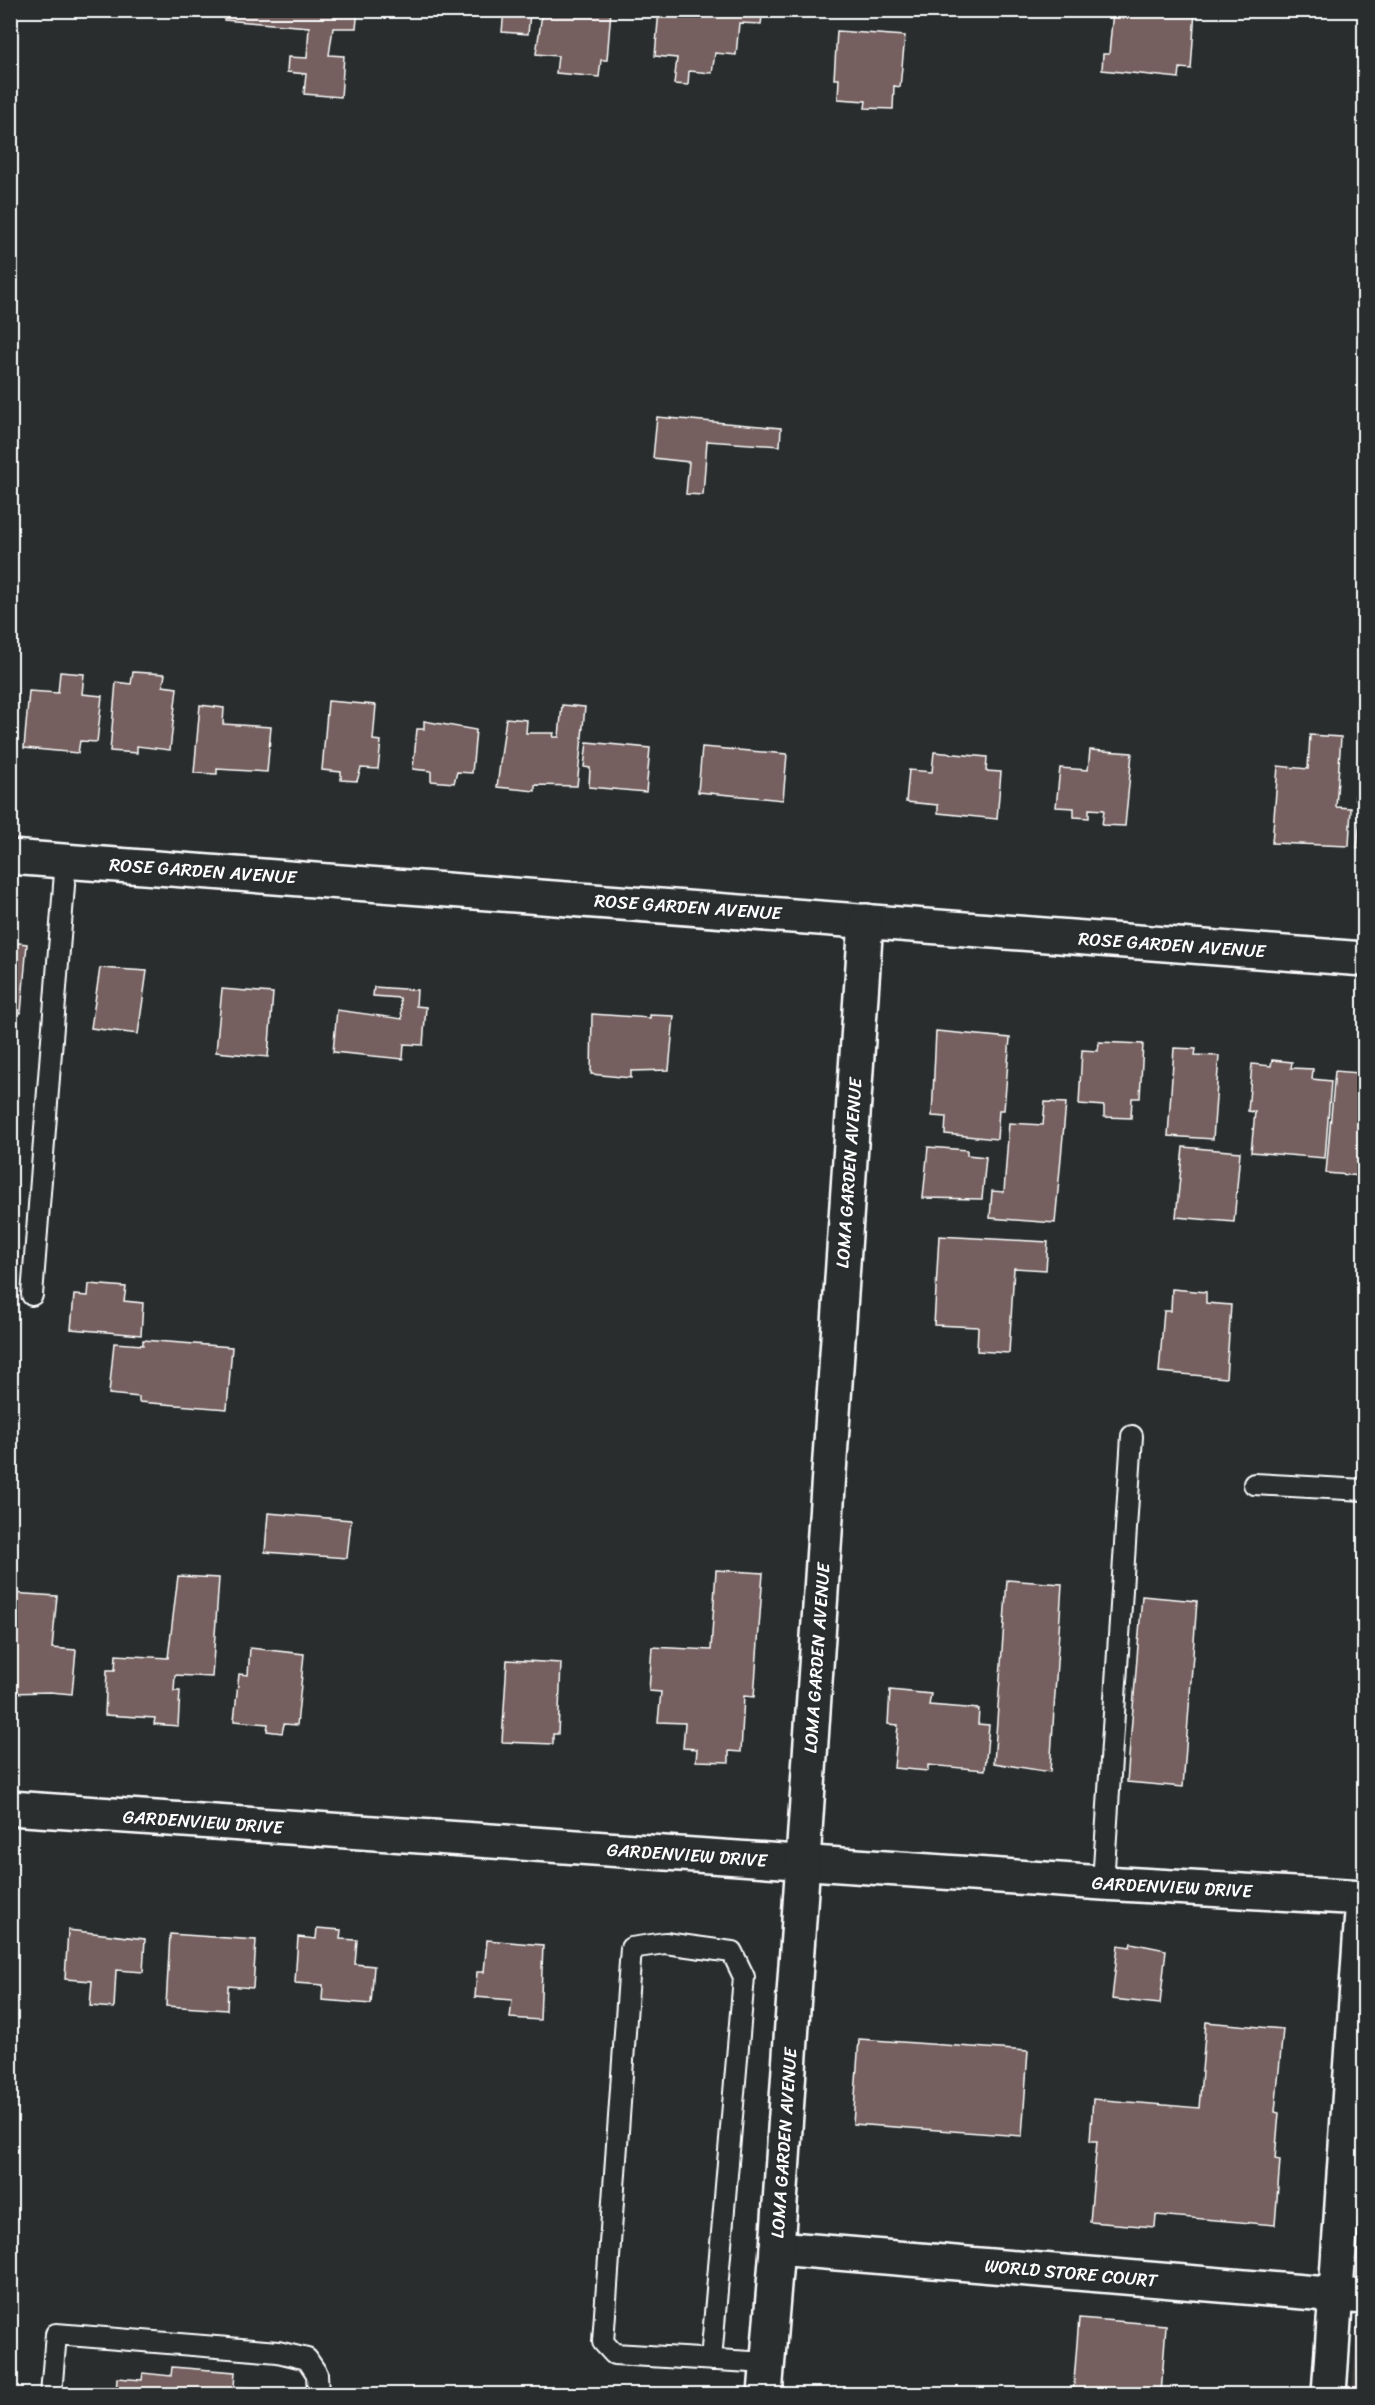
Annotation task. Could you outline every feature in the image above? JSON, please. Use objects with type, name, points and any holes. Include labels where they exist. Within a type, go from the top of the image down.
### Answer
[{"type":"street","name":"ROSE GARDEN AVENUE","points":[[10,856],[1365,959]]},
{"type":"street","name":"LOMA GARDEN AVENUE","points":[[766,2379],[777,2248],[866,921]]},
{"type":"street","name":"GARDENVIEW DRIVE","points":[[10,1808],[803,1863],[1364,1898]]},
{"type":"street","points":[[1329,2394],[1350,2296],[1364,1898]]},
{"type":"street","name":"WORLD STORE COURT","points":[[777,2248],[1350,2296]]},
{"type":"lane","points":[[32,1294],[66,860]]},
{"type":"lane","points":[[1104,1883],[1132,1436]]},
{"type":"lane","points":[[1254,1484],[1365,1490]]},
{"type":"lane","points":[[711,2360],[744,1977],[732,1952],[665,1943],[631,1948],[603,2342],[614,2354],[711,2360],[766,2379]]},
{"type":"lane","points":[[51,2394],[56,2334],[278,2352],[307,2359],[317,2374],[318,2394]]},
{"type":"shaded area","points":[[1357,2326],[1364,2326],[1364,2394],[1352,2394]]},
{"type":"building","points":[[224,10],[358,10],[356,28],[333,28],[329,55],[344,56],[341,97],[304,94],[306,74],[287,72],[288,57],[307,58],[309,27],[224,20]]},
{"type":"building","points":[[504,10],[611,10],[607,60],[601,60],[599,77],[556,73],[558,56],[536,54],[542,14],[530,13],[528,34],[502,32]]},
{"type":"building","points":[[659,10],[763,10],[761,24],[739,23],[736,55],[715,53],[712,73],[689,71],[688,85],[674,84],[677,58],[655,56]]},
{"type":"building","points":[[1170,10],[1195,11],[1191,69],[1180,68],[1179,78],[1102,70],[1103,54],[1109,54],[1113,11],[1169,15]]},
{"type":"building","points":[[837,31],[905,36],[900,87],[894,86],[893,109],[865,108],[866,101],[838,99],[839,79],[834,79]]},
{"type":"building","points":[[657,417],[781,428],[780,446],[707,441],[703,495],[686,494],[689,462],[653,458]]},
{"type":"building","points":[[60,672],[84,674],[82,694],[102,696],[97,742],[80,741],[78,753],[24,748],[29,691],[58,693]]},
{"type":"building","points":[[133,672],[165,674],[163,686],[177,688],[170,750],[137,746],[137,753],[110,751],[116,682],[131,684]]},
{"type":"building","points":[[328,701],[376,705],[373,740],[381,741],[378,769],[361,768],[357,781],[341,780],[341,772],[322,770]]},
{"type":"building","points":[[200,705],[224,708],[223,724],[271,727],[267,772],[217,769],[217,774],[194,773]]},
{"type":"building","points":[[562,705],[585,707],[577,786],[535,785],[535,791],[497,787],[506,718],[527,720],[526,733],[554,733],[553,737],[559,737]]},
{"type":"building","points":[[424,721],[476,730],[472,773],[457,772],[454,783],[431,781],[431,771],[413,769],[417,729],[424,729]]},
{"type":"building","points":[[1310,735],[1341,737],[1336,807],[1351,808],[1349,846],[1272,843],[1278,766],[1308,769]]},
{"type":"building","points":[[587,742],[650,748],[646,792],[589,787],[590,768],[584,767]]},
{"type":"building","points":[[1362,742],[1364,742],[1364,849],[1357,848],[1362,799],[1355,799]]},
{"type":"building","points":[[702,747],[787,754],[783,800],[698,792]]},
{"type":"building","points":[[1090,750],[1132,753],[1125,826],[1102,825],[1104,810],[1089,809],[1089,818],[1074,817],[1074,808],[1056,807],[1060,768],[1088,770]]},
{"type":"building","points":[[934,752],[987,757],[986,771],[1001,772],[997,819],[938,813],[938,805],[906,802],[909,770],[932,772]]},
{"type":"building","points":[[10,942],[27,944],[21,1013],[10,1012]]},
{"type":"building","points":[[100,968],[147,971],[138,1034],[91,1028]]},
{"type":"building","points":[[374,987],[417,990],[416,1006],[426,1007],[423,1045],[404,1044],[403,1059],[333,1052],[337,1010],[402,1019],[400,998],[373,996]]},
{"type":"building","points":[[222,989],[273,993],[268,1057],[216,1052]]},
{"type":"building","points":[[592,1014],[650,1018],[650,1015],[674,1016],[669,1070],[631,1071],[631,1078],[591,1074]]},
{"type":"building","points":[[936,1031],[1010,1038],[1004,1110],[999,1110],[997,1139],[945,1134],[946,1117],[932,1116]]},
{"type":"building","points":[[1099,1042],[1143,1044],[1140,1098],[1132,1098],[1131,1118],[1104,1117],[1104,1106],[1079,1104],[1082,1050],[1098,1051]]},
{"type":"building","points":[[1174,1048],[1196,1049],[1195,1055],[1219,1056],[1213,1139],[1168,1136]]},
{"type":"building","points":[[1272,1060],[1292,1062],[1291,1068],[1313,1069],[1312,1079],[1331,1081],[1325,1158],[1251,1152],[1255,1112],[1248,1111],[1252,1064],[1271,1066]]},
{"type":"building","points":[[1360,1065],[1364,1065],[1364,1139],[1361,1176],[1326,1173],[1335,1071],[1359,1073]]},
{"type":"building","points":[[1045,1102],[1066,1103],[1055,1223],[990,1218],[992,1191],[1004,1192],[1009,1123],[1043,1125]]},
{"type":"building","points":[[928,1147],[967,1150],[967,1155],[986,1157],[982,1199],[923,1198]]},
{"type":"building","points":[[1183,1147],[1240,1152],[1234,1222],[1176,1217]]},
{"type":"building","points":[[939,1236],[1048,1242],[1046,1270],[1014,1268],[1009,1353],[977,1351],[978,1327],[934,1325]]},
{"type":"building","points":[[89,1284],[126,1287],[124,1301],[143,1303],[141,1335],[71,1329],[74,1295],[88,1296]]},
{"type":"building","points":[[1172,1289],[1206,1292],[1206,1303],[1231,1305],[1226,1378],[1159,1372],[1164,1311],[1171,1311]]},
{"type":"building","points":[[143,1340],[232,1347],[227,1409],[139,1402],[139,1397],[109,1394],[114,1343],[143,1345]]},
{"type":"building","points":[[268,1513],[351,1520],[347,1558],[265,1552]]},
{"type":"building","points":[[716,1570],[763,1573],[754,1697],[744,1696],[741,1752],[729,1751],[729,1762],[696,1761],[697,1749],[683,1748],[685,1723],[658,1722],[661,1692],[649,1691],[652,1647],[711,1650]]},
{"type":"building","points":[[178,1576],[219,1578],[212,1677],[175,1675],[174,1691],[180,1691],[178,1726],[154,1724],[155,1718],[105,1715],[107,1670],[115,1670],[116,1655],[168,1658]]},
{"type":"building","points":[[1007,1580],[1062,1584],[1050,1772],[994,1763]]},
{"type":"building","points":[[10,1593],[57,1596],[52,1648],[76,1650],[72,1694],[10,1693]]},
{"type":"building","points":[[1142,1596],[1197,1601],[1183,1787],[1127,1782]]},
{"type":"building","points":[[250,1648],[304,1654],[297,1725],[284,1724],[282,1733],[267,1731],[268,1724],[234,1721],[239,1674],[248,1675]]},
{"type":"building","points":[[507,1660],[561,1663],[558,1734],[553,1734],[553,1744],[502,1742]]},
{"type":"building","points":[[890,1690],[931,1694],[929,1705],[979,1709],[978,1724],[989,1725],[985,1770],[928,1765],[928,1771],[894,1768],[898,1725],[888,1724]]},
{"type":"building","points":[[317,1928],[341,1930],[340,1939],[357,1940],[355,1964],[374,1966],[371,2004],[322,2000],[323,1985],[295,1983],[298,1937],[316,1939]]},
{"type":"building","points":[[68,1930],[145,1939],[143,1972],[116,1970],[114,2008],[90,2006],[92,1981],[65,1979]]},
{"type":"building","points":[[170,1934],[256,1940],[253,1988],[228,1986],[227,2010],[166,2006]]},
{"type":"building","points":[[487,1940],[543,1945],[540,2020],[510,2018],[512,2000],[475,1997],[477,1972],[484,1972]]},
{"type":"building","points":[[1131,1943],[1166,1950],[1160,2004],[1112,1999],[1118,1945],[1130,1947]]},
{"type":"building","points":[[1206,2022],[1283,2029],[1275,2112],[1279,2113],[1275,2159],[1280,2160],[1275,2225],[1156,2215],[1155,2227],[1090,2222],[1097,2141],[1090,2141],[1093,2099],[1199,2108]]},
{"type":"building","points":[[859,2039],[1028,2051],[1022,2136],[853,2124]]},
{"type":"building","points":[[1079,2318],[1166,2325],[1161,2394],[1073,2394]]},
{"type":"building","points":[[172,2367],[235,2372],[234,2387],[259,2388],[259,2394],[116,2394],[117,2378],[142,2380],[143,2373],[171,2376]]}]
